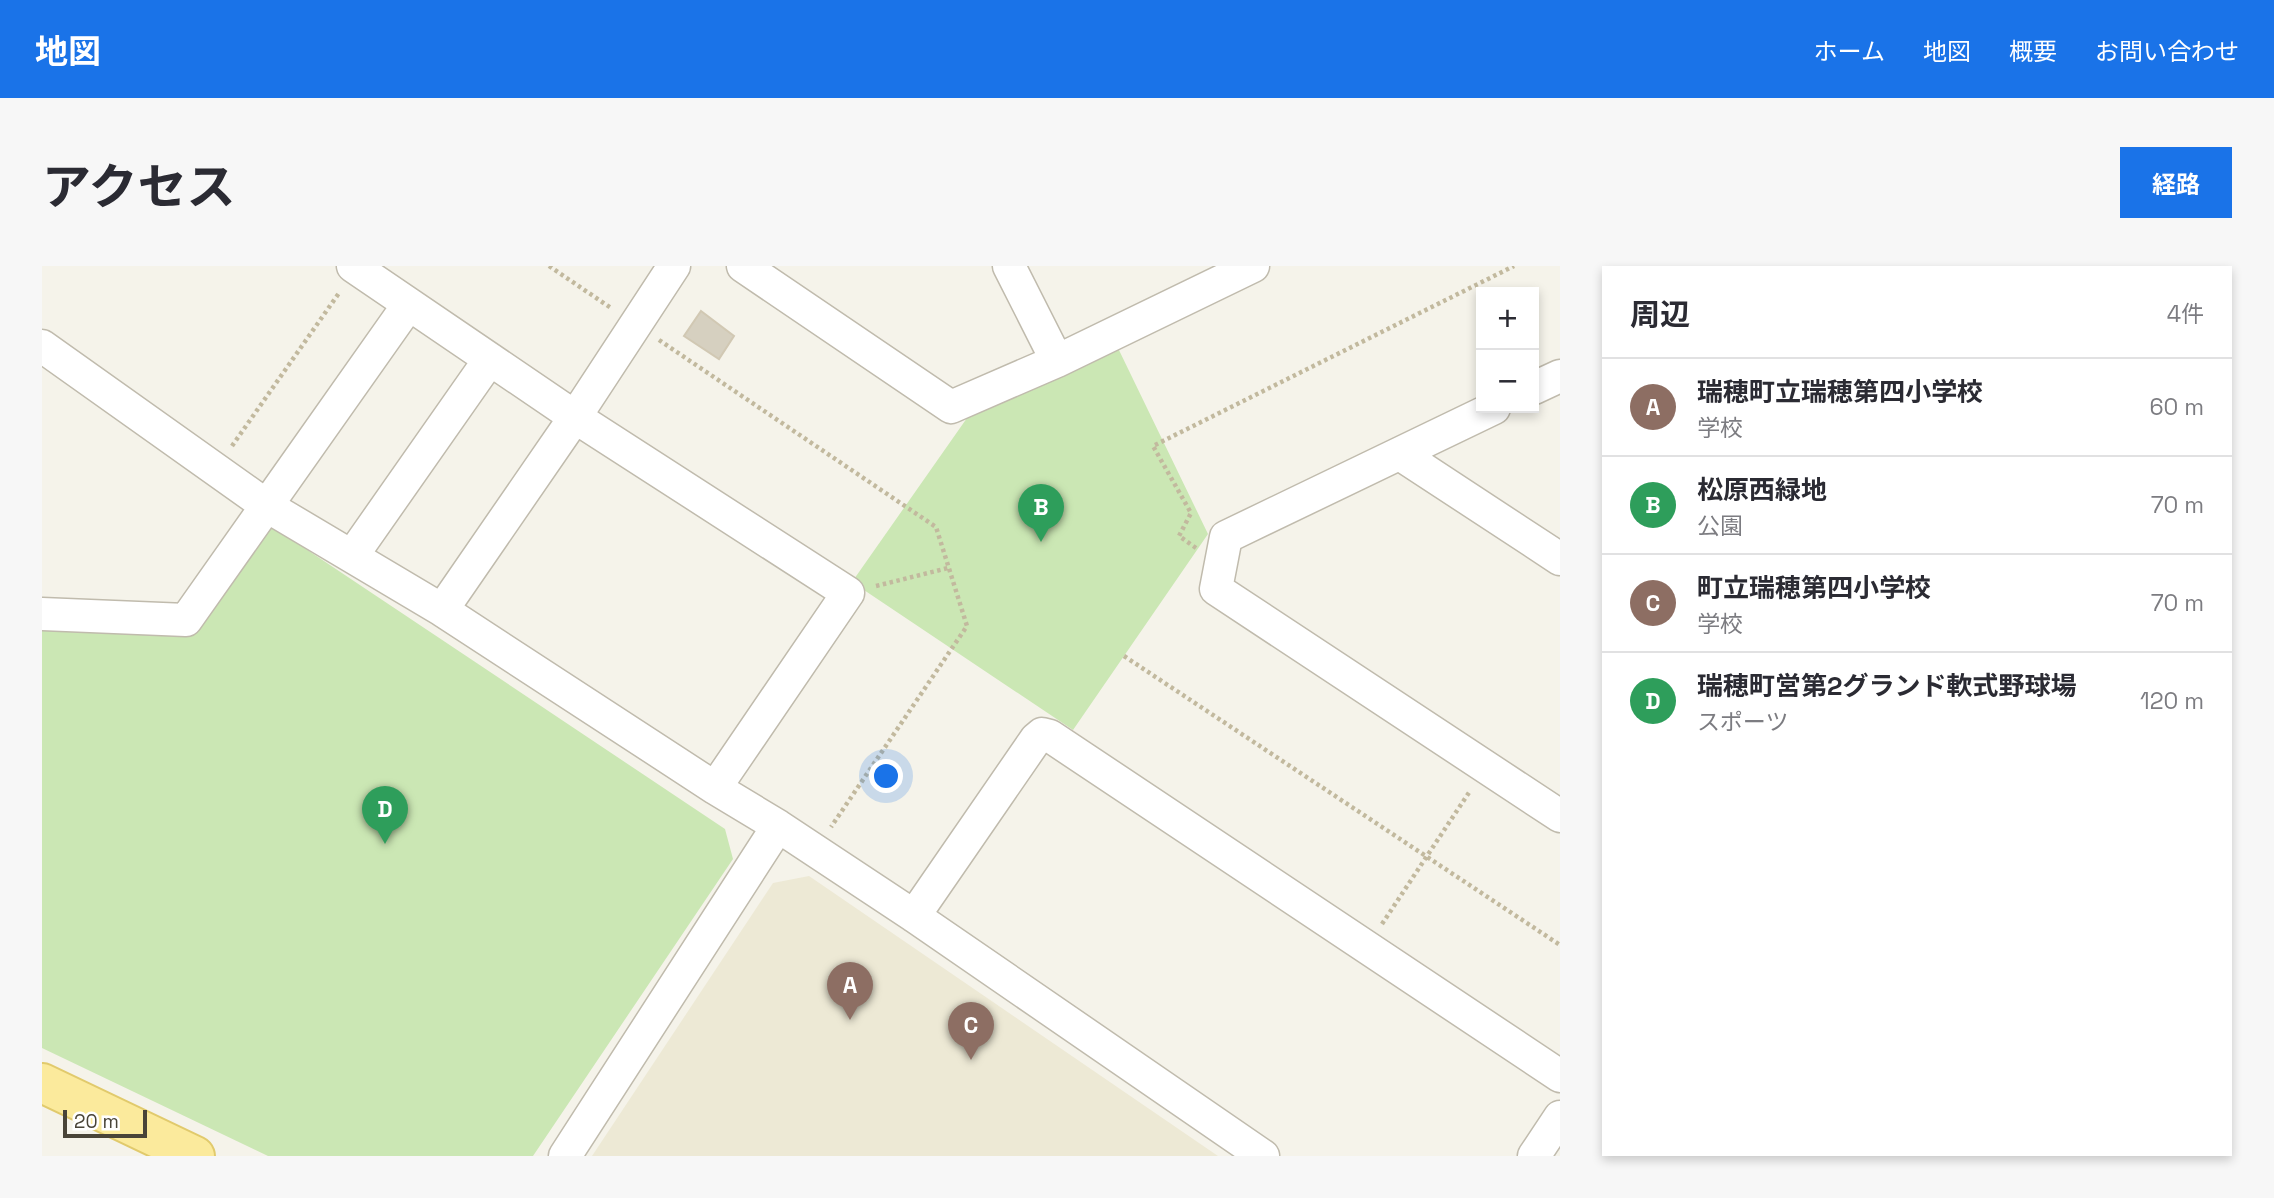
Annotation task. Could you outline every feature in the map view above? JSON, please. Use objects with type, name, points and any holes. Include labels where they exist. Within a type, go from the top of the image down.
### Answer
[{"type":"main road","points":[[42,1083],[195,1156]]},
{"type":"street","points":[[442,610],[575,417],[674,266]]},
{"type":"street","points":[[743,266],[951,407],[1057,360],[1253,266]]},
{"type":"street","points":[[1009,266],[1057,360]]},
{"type":"street","points":[[355,267],[575,417],[848,593],[715,788]]},
{"type":"street","points":[[42,614],[186,620],[409,304]]},
{"type":"street","points":[[42,346],[267,506],[442,610],[715,788],[778,826],[1263,1156]]},
{"type":"street","points":[[352,556],[490,359]]},
{"type":"street","points":[[1539,386],[1560,376]]},
{"type":"street","points":[[1484,413],[1226,537],[1216,589],[1560,816]]},
{"type":"street","points":[[1400,454],[1560,559]]},
{"type":"street","points":[[914,916],[1036,739],[1042,734],[1051,736],[1560,1076]]},
{"type":"street","points":[[565,1156],[778,826]]},
{"type":"street","points":[[1534,1156],[1560,1117]]},
{"type":"path","points":[[549,266],[936,527],[967,626],[815,851]]},
{"type":"path","points":[[1198,550],[1179,536],[1191,513],[1153,446],[1514,266]]},
{"type":"path","points":[[215,469],[355,267]]},
{"type":"path","points":[[848,593],[948,568]]},
{"type":"path","points":[[1124,656],[1560,945]]},
{"type":"path","points":[[1367,947],[1486,766]]},
{"type":"shaded area","points":[[809,876],[1218,1156],[592,1156],[773,883]]},
{"type":"green space","points":[[1117,346],[1208,534],[1073,730],[852,582],[967,418]]},
{"type":"green space","points":[[267,523],[725,829],[733,859],[533,1156],[268,1156],[42,1048],[42,629],[189,623]]},
{"type":"building","points":[[701,311],[734,336],[719,359],[684,336]]},
{"type":"place","name":"松原西緑地","points":[[1041,542]]},
{"type":"place","name":"瑞穂町営第2グランド軟式野球場","points":[[385,844]]},
{"type":"place","name":"瑞穂町立瑞穂第四小学校","points":[[850,1020]]},
{"type":"place","name":"町立瑞穂第四小学校","points":[[971,1060]]}]
